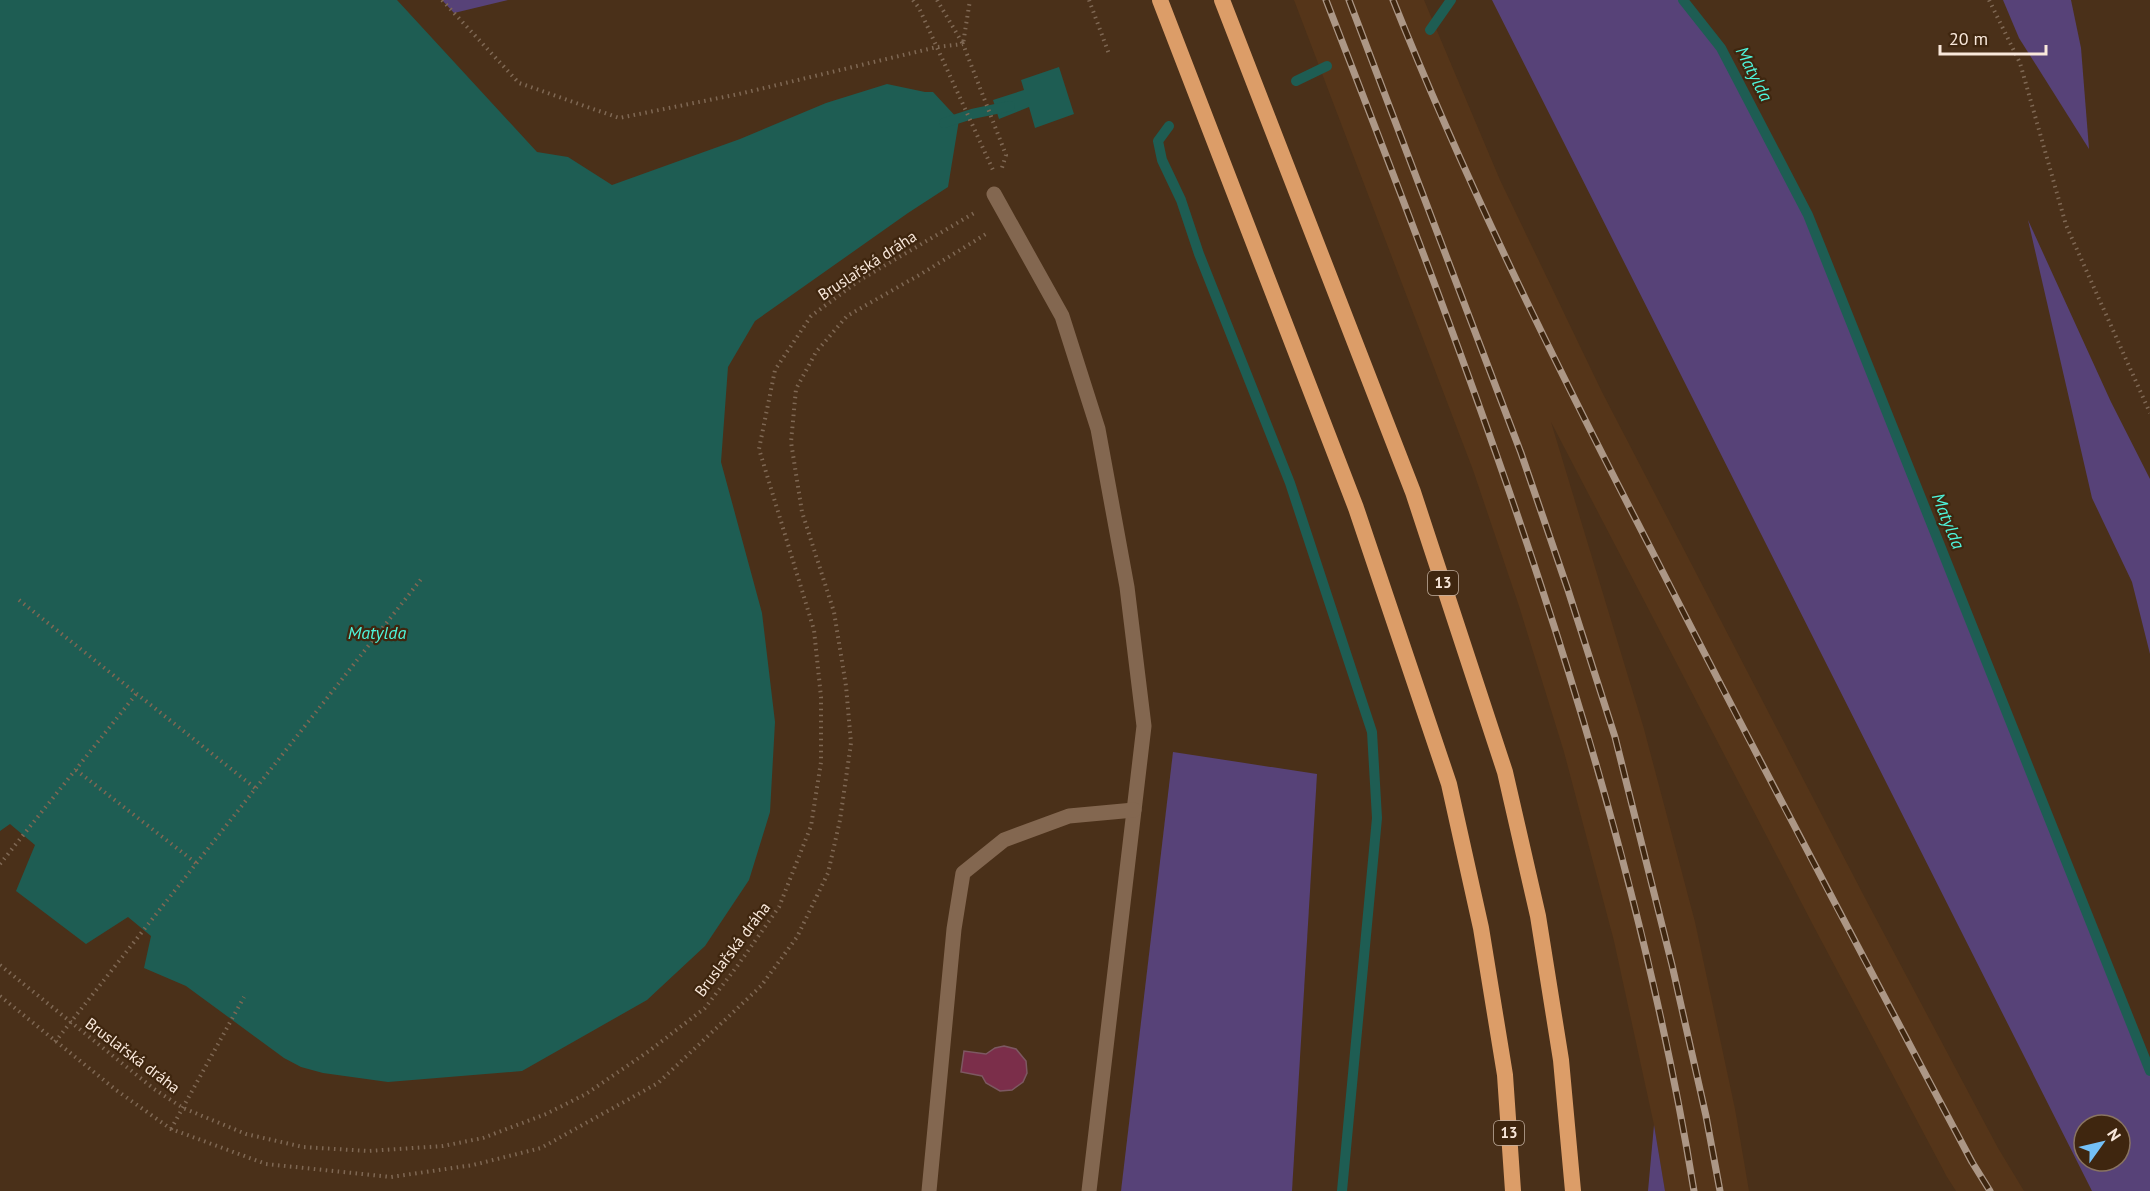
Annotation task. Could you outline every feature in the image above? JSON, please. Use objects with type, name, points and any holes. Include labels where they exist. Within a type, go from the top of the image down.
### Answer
[{"type":"highway","name":"13","points":[[1161,0],[1356,508],[1449,784],[1481,928],[1505,1075],[1513,1191]]},
{"type":"highway","name":"13","points":[[1222,0],[1413,492],[1505,772],[1538,916],[1561,1060],[1573,1191]]},
{"type":"lane","points":[[994,194],[1062,316],[1098,429],[1127,587],[1144,726],[1089,1191]]},
{"type":"lane","points":[[929,1191],[954,929],[963,873],[1004,840],[1070,816],[1134,810]]},
{"type":"path","points":[[442,0],[519,83],[619,118],[739,94],[937,47],[963,45]]},
{"type":"path","points":[[913,0],[919,8],[995,172],[994,194]]},
{"type":"path","points":[[937,0],[963,45],[1006,155],[994,194]]},
{"type":"path","points":[[963,45],[970,0]]},
{"type":"path","points":[[1089,0],[1109,54]]},
{"type":"path","points":[[1989,0],[2020,63],[2066,225],[2150,413]]},
{"type":"path","name":"Bruslařská dráha","points":[[0,965],[154,1089],[183,1108],[246,1134],[303,1147],[368,1151],[443,1146],[483,1138],[546,1114],[586,1094],[649,1051],[705,1008],[779,907],[811,826],[821,762],[821,696],[813,630],[759,449],[775,370],[812,316],[860,280],[974,214],[994,194]]},
{"type":"path","points":[[0,996],[116,1090],[171,1129],[266,1164],[391,1177],[473,1164],[541,1148],[657,1083],[761,986],[796,937],[828,873],[840,820],[851,743],[846,686],[834,612],[802,512],[791,442],[796,389],[816,352],[847,316],[921,274],[1007,220]]},
{"type":"path","points":[[55,1042],[422,578]]},
{"type":"path","points":[[19,600],[255,788]]},
{"type":"path","points":[[0,864],[137,693]]},
{"type":"path","points":[[76,770],[196,863]]},
{"type":"path","points":[[171,1129],[244,997]]},
{"type":"shaded area","points":[[442,0],[508,0],[454,13]]},
{"type":"shaded area","points":[[1294,0],[1424,0],[1500,180],[1602,392],[1865,898],[1998,1148],[2024,1191],[1956,1191],[1947,1177],[1551,422],[1644,729],[1695,922],[1735,1109],[1749,1191],[1665,1191],[1654,1125],[1614,941],[1564,752],[1519,606],[1473,470]]},
{"type":"shaded area","points":[[1492,0],[1683,0],[1728,60],[1808,215],[2146,1061],[2150,1062],[2150,1191],[2092,1191],[2083,1173],[2132,1173],[2132,1113],[2072,1113],[2072,1151]]},
{"type":"shaded area","points":[[2003,0],[2071,0],[2081,48],[2089,149],[2019,38]]},
{"type":"shaded area","points":[[2028,220],[2111,402],[2150,479],[2150,654],[2132,582],[2092,498]]},
{"type":"shaded area","points":[[1173,752],[1317,774],[1292,1191],[1121,1191]]},
{"type":"shaded area","points":[[1654,1125],[1665,1191],[1648,1191]]},
{"type":"water","name":"Matylda","points":[[0,0],[397,0],[537,152],[568,157],[612,185],[740,139],[826,103],[887,84],[933,92],[959,120],[948,187],[755,321],[728,367],[721,462],[762,613],[775,722],[770,812],[749,880],[705,946],[647,1000],[522,1071],[388,1082],[323,1073],[301,1067],[284,1058],[186,986],[144,968],[151,936],[128,917],[86,944],[16,891],[35,845],[10,824],[0,831]]},
{"type":"water","points":[[1059,67],[1074,114],[1035,128],[1029,107],[999,119],[993,100],[1024,90],[1021,80]]},
{"type":"building","points":[[1004,1046],[1016,1049],[1026,1061],[1027,1073],[1023,1082],[1012,1090],[1000,1091],[986,1083],[982,1076],[961,1072],[964,1051],[986,1054],[995,1048]]},
{"type":"waterway","points":[[1430,30],[1451,0]]},
{"type":"waterway","name":"Matylda","points":[[1683,0],[1721,48],[1808,215],[2150,1071]]},
{"type":"waterway","points":[[1296,81],[1327,66]]},
{"type":"waterway","points":[[944,123],[1010,106]]},
{"type":"waterway","points":[[1169,126],[1158,141],[1162,160],[1181,200],[1199,254],[1290,483],[1372,732],[1377,818],[1342,1191]]},
{"type":"railway","points":[[1326,0],[1491,438],[1588,735],[1629,886],[1665,1037],[1694,1191]]},
{"type":"railway","points":[[1349,0],[1521,453],[1615,737],[1672,965],[1706,1116],[1720,1191]]},
{"type":"railway","points":[[1393,0],[1483,209],[1582,414],[1810,857],[1972,1162],[1990,1191]]}]
